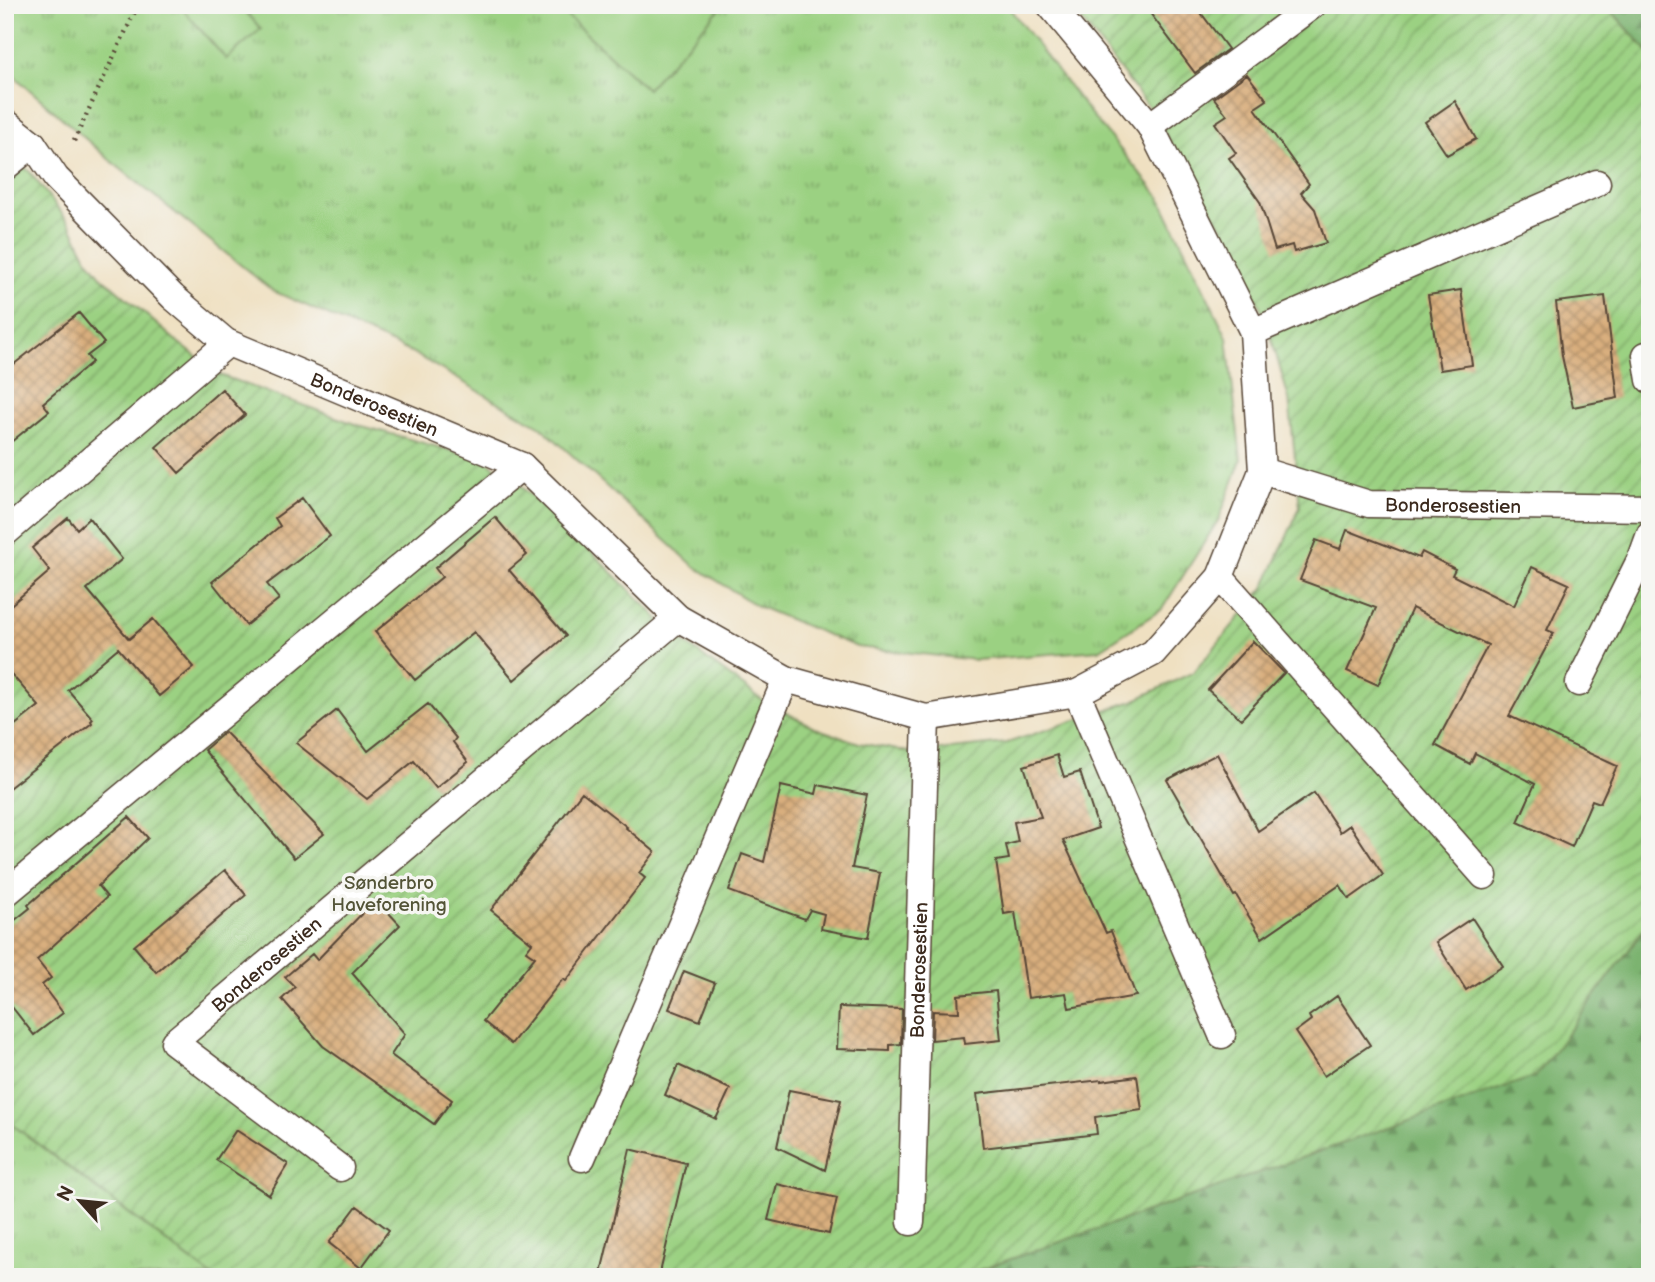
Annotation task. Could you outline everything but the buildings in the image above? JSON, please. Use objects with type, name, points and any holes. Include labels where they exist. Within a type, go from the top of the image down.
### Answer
[{"type":"lane","name":"Bonderosestien","points":[[5,122],[33,144],[56,178],[173,297],[228,343],[522,466],[678,618],[786,679],[926,718],[1077,693],[1153,653],[1220,578],[1262,471],[1253,332],[1150,126],[1050,5]]},
{"type":"lane","points":[[1150,126],[1313,5]]},
{"type":"lane","points":[[5,167],[33,144]]},
{"type":"lane","points":[[1253,332],[1597,183]]},
{"type":"lane","points":[[5,533],[228,343]]},
{"type":"lane","points":[[5,894],[522,466]]},
{"type":"lane","name":"Bonderosestien","points":[[1262,471],[1369,504],[1650,508]]},
{"type":"lane","points":[[1579,683],[1650,534]]},
{"type":"lane","points":[[1220,578],[1484,876]]},
{"type":"lane","name":"Bonderosestien","points":[[340,1168],[174,1042],[678,618]]},
{"type":"lane","points":[[582,1158],[786,679]]},
{"type":"lane","points":[[1077,693],[1222,1035]]},
{"type":"lane","name":"Bonderosestien","points":[[911,1222],[926,718]]},
{"type":"path","points":[[56,178],[138,5]]},
{"type":"green space","points":[[5,5],[1007,5],[1085,107],[1159,196],[1227,337],[1241,460],[1219,519],[1162,609],[1099,650],[976,660],[857,647],[757,606],[694,566],[541,427],[411,352],[273,291],[112,162],[5,68]]},
{"type":"green space","points":[[179,5],[240,5],[261,29],[226,59]]},
{"type":"green space","points":[[555,5],[723,5],[647,89]]},
{"type":"green space","name":"Sønderbro Haveforening","points":[[1070,5],[1606,5],[1650,54],[1650,921],[1536,1076],[959,1277],[213,1277],[5,1119],[5,153],[29,171],[70,224],[87,258],[101,276],[220,375],[355,424],[485,460],[519,484],[677,637],[763,701],[818,729],[859,743],[914,753],[1007,743],[1133,701],[1194,672],[1264,588],[1300,507],[1289,399],[1265,317],[1221,225],[1150,109]]},
{"type":"green space","points":[[1606,5],[1650,5],[1650,54]]},
{"type":"green space","points":[[1650,921],[1650,1277],[959,1277],[1536,1076]]},
{"type":"green space","points":[[5,1119],[189,1259],[213,1277],[5,1277]]}]
